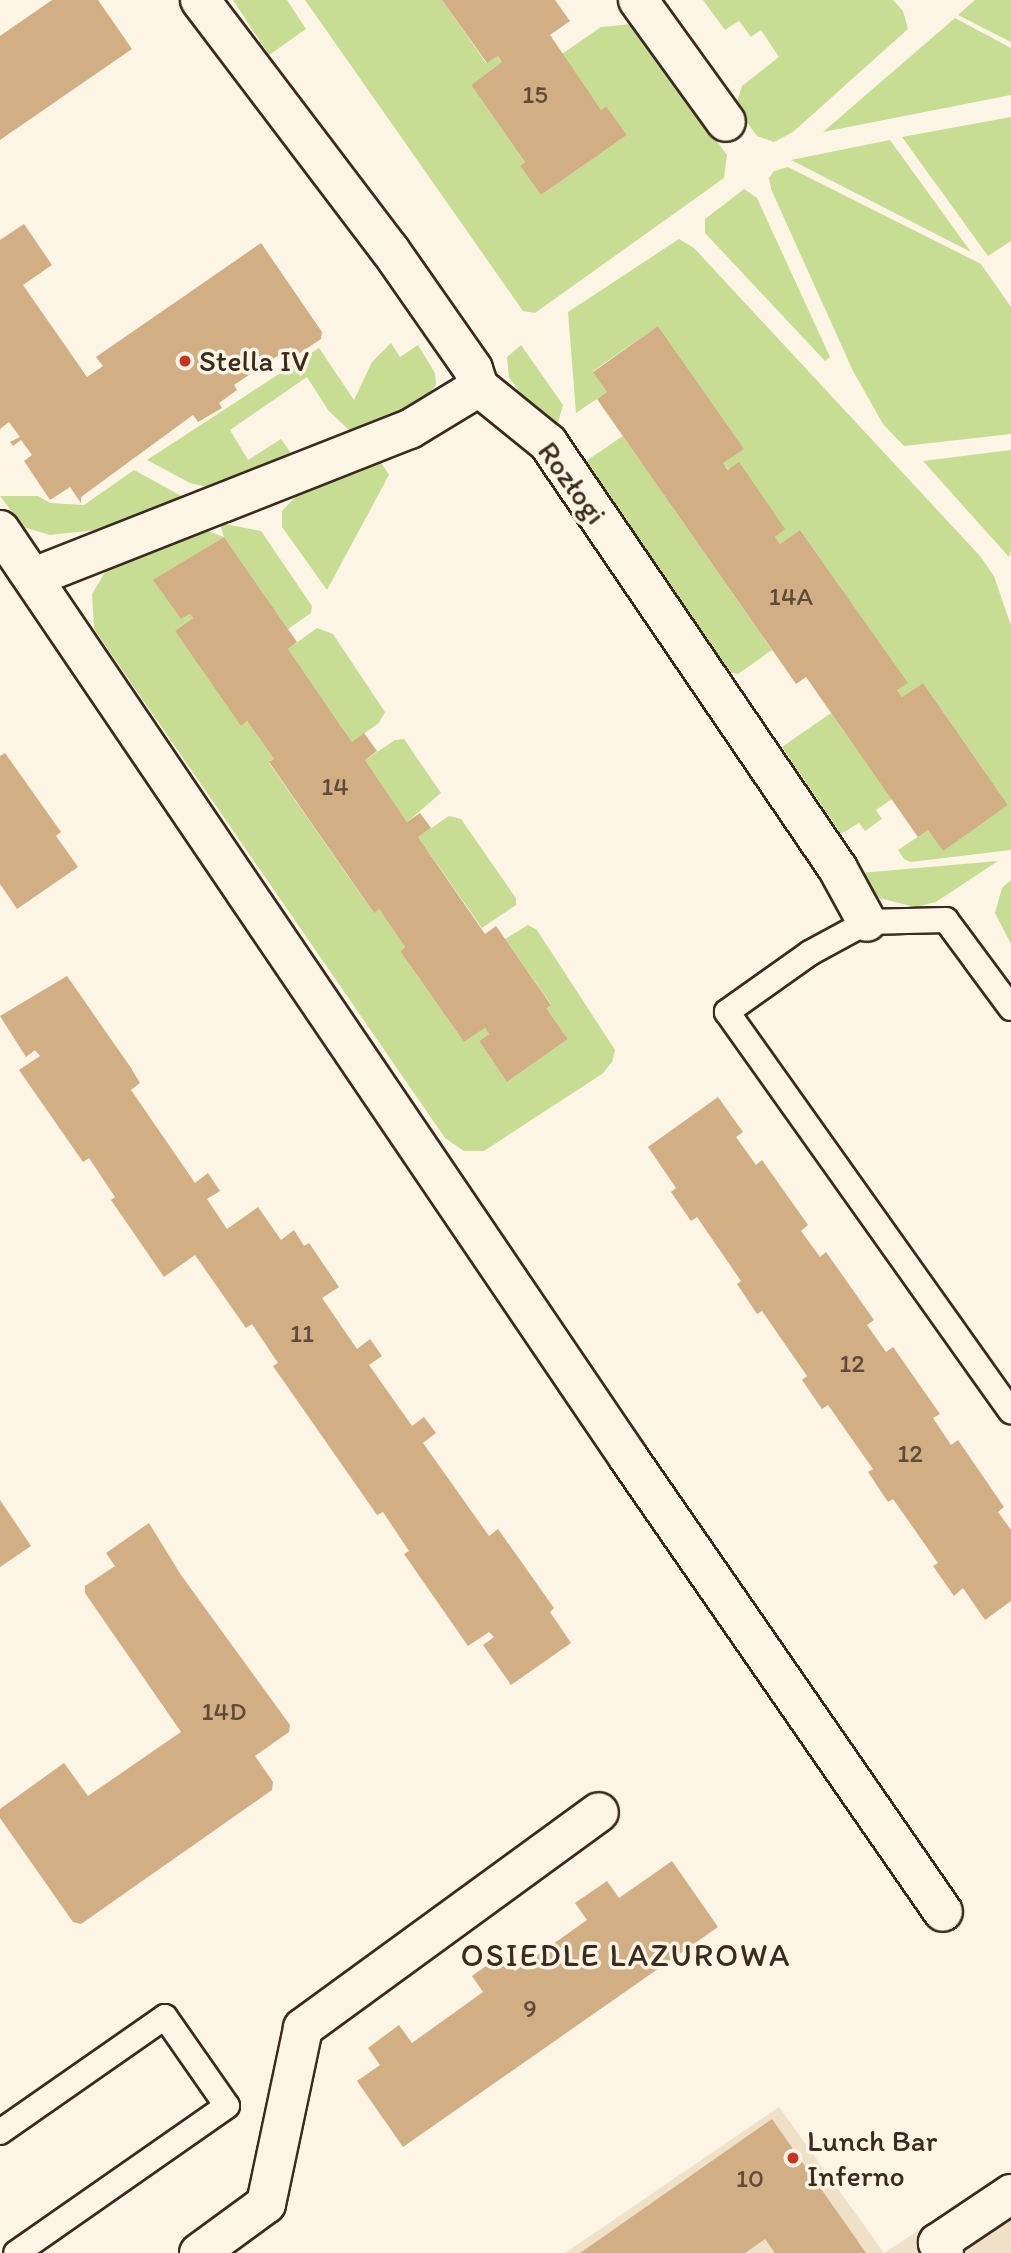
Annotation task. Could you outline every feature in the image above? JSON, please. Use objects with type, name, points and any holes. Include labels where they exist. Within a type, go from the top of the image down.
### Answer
[{"type":"street","name":"Rozłogi","points":[[200,0],[390,250],[473,369],[479,387],[548,443],[838,869],[867,922]]},
{"type":"street","points":[[638,0],[726,122]]},
{"type":"street","points":[[34,577],[410,429],[479,387]]},
{"type":"street","points":[[0,530],[628,1457],[943,1912]]},
{"type":"street","points":[[199,2253],[267,2204],[303,2028],[599,1812]]},
{"type":"street","points":[[941,2248],[1011,2194]]},
{"type":"lane","points":[[1011,1008],[946,919],[867,922],[810,953],[727,1012],[1011,1411]]},
{"type":"lane","points":[[0,2132],[165,2017],[227,2106],[16,2253]]},
{"type":"shaded area","points":[[779,2107],[884,2253],[565,2253]]},
{"type":"shaded area","points":[[1011,2169],[1011,2253],[884,2253]]},
{"type":"green space","points":[[233,0],[287,0],[306,29],[269,55]]},
{"type":"green space","points":[[305,0],[442,0],[486,63],[498,56],[502,62],[471,85],[525,162],[520,166],[541,195],[627,135],[606,106],[601,110],[562,54],[601,27],[632,24],[727,155],[724,178],[535,313],[523,311]]},
{"type":"green space","points":[[703,0],[893,0],[903,11],[908,29],[793,132],[774,142],[757,136],[739,112],[738,99],[742,86],[779,57],[761,30],[751,37],[739,21],[725,30]]},
{"type":"green space","points":[[975,0],[1011,0],[1011,42],[958,15]]},
{"type":"green space","points":[[955,18],[1011,48],[1011,95],[823,132]]},
{"type":"green space","points":[[1011,117],[1011,241],[988,256],[902,137]]},
{"type":"green space","points":[[890,140],[971,252],[791,160]]},
{"type":"green space","points":[[788,167],[981,264],[1011,307],[1011,434],[904,446],[883,424],[853,371],[771,189],[769,178],[774,171]]},
{"type":"green space","points":[[744,189],[757,198],[830,357],[825,361],[705,233],[705,219]]},
{"type":"green space","points":[[679,239],[694,248],[980,556],[994,576],[1011,626],[1011,850],[910,862],[904,859],[898,850],[928,830],[943,850],[1008,805],[923,683],[902,697],[897,690],[907,682],[800,530],[780,544],[775,537],[784,529],[723,463],[743,448],[658,326],[593,371],[607,392],[576,413],[568,312]]},
{"type":"green space","points":[[391,343],[400,357],[418,345],[435,373],[436,385],[418,406],[353,434],[328,410],[307,377],[230,430],[248,460],[281,439],[293,456],[212,488],[190,483],[147,460],[319,348],[354,400],[372,362]]},
{"type":"green space","points":[[521,345],[563,405],[557,426],[538,418],[509,377],[507,357]]},
{"type":"green space","points":[[623,436],[772,650],[738,674],[729,672],[583,463]]},
{"type":"green space","points":[[1011,450],[1011,550],[1009,557],[923,461]]},
{"type":"green space","points":[[380,461],[389,475],[327,590],[282,527],[282,511],[300,492]]},
{"type":"green space","points":[[134,470],[187,499],[104,529],[50,535],[23,527],[0,496],[38,496],[50,503],[84,505]]},
{"type":"green space","points":[[220,523],[261,531],[312,606],[311,613],[288,629],[224,537]]},
{"type":"green space","points":[[203,529],[224,537],[154,580],[181,619],[190,614],[193,618],[175,631],[241,725],[247,721],[274,759],[269,763],[373,912],[379,909],[405,947],[400,951],[464,1042],[485,1028],[489,1034],[479,1041],[507,1082],[568,1039],[546,1008],[551,1004],[505,939],[528,925],[537,930],[615,1050],[612,1062],[602,1074],[484,1151],[464,1151],[445,1138],[94,629],[92,594],[107,569]]},
{"type":"green space","points":[[317,628],[333,634],[385,712],[379,723],[352,742],[288,649]]},
{"type":"green space","points":[[831,713],[892,799],[876,810],[882,819],[865,831],[859,823],[841,834],[782,747]]},
{"type":"green space","points":[[404,739],[441,793],[407,822],[365,760],[395,740]]},
{"type":"green space","points":[[449,816],[461,819],[516,898],[516,905],[482,928],[418,837]]},
{"type":"green space","points":[[998,861],[936,902],[915,907],[879,898],[860,873]]},
{"type":"green space","points":[[1011,880],[1011,944],[995,913],[1002,888]]},
{"type":"building","points":[[52,0],[98,0],[132,49],[0,140],[0,36]]},
{"type":"building","points":[[442,0],[555,0],[570,21],[550,35],[601,110],[606,106],[627,135],[541,195],[520,166],[525,162],[471,85],[502,62],[498,56],[487,63]]},
{"type":"building","name":"Stella IV","points":[[24,224],[52,265],[23,285],[87,377],[103,366],[96,357],[261,243],[322,332],[321,339],[297,355],[291,347],[234,385],[237,390],[219,403],[222,408],[198,422],[193,415],[81,497],[81,503],[70,487],[50,500],[24,461],[32,455],[21,440],[13,446],[10,442],[20,437],[9,422],[0,429],[0,240]]},
{"type":"building","points":[[658,326],[744,449],[723,463],[728,470],[739,462],[785,529],[775,537],[780,544],[800,530],[908,683],[897,690],[902,697],[923,683],[1008,805],[943,851],[928,830],[918,837],[806,677],[796,684],[597,399],[607,392],[593,372]]},
{"type":"building","points":[[224,537],[297,642],[288,649],[352,742],[364,733],[377,751],[365,760],[407,822],[420,813],[431,828],[418,837],[485,934],[496,926],[551,1005],[546,1008],[568,1039],[507,1082],[479,1041],[489,1034],[485,1028],[464,1042],[400,951],[405,947],[379,909],[374,913],[269,762],[274,759],[247,721],[241,726],[175,631],[193,618],[190,614],[181,619],[153,580]]},
{"type":"building","points":[[5,753],[61,832],[56,836],[78,867],[17,909],[0,884],[0,756]]},
{"type":"building","points":[[67,976],[131,1068],[140,1083],[131,1090],[195,1183],[208,1173],[220,1191],[207,1199],[227,1229],[258,1207],[281,1240],[294,1230],[304,1246],[309,1243],[339,1287],[322,1298],[357,1349],[370,1339],[382,1356],[369,1365],[412,1426],[424,1417],[436,1433],[423,1443],[489,1536],[498,1529],[554,1608],[550,1612],[571,1643],[511,1685],[483,1645],[494,1637],[489,1632],[468,1646],[404,1554],[409,1551],[383,1512],[377,1515],[273,1366],[278,1363],[252,1324],[246,1328],[195,1255],[164,1277],[111,1200],[115,1197],[89,1158],[83,1162],[19,1070],[40,1056],[35,1050],[26,1057],[0,1016]]},
{"type":"building","points":[[718,1097],[743,1132],[736,1137],[756,1165],[762,1160],[808,1225],[801,1231],[820,1257],[826,1252],[874,1320],[867,1325],[886,1352],[893,1347],[940,1414],[933,1418],[951,1445],[958,1440],[1004,1507],[998,1512],[1011,1530],[1011,1601],[985,1620],[963,1588],[954,1596],[933,1566],[938,1563],[893,1499],[888,1502],[868,1472],[873,1469],[828,1405],[822,1409],[802,1380],[807,1376],[762,1311],[757,1314],[737,1284],[741,1281],[697,1217],[691,1221],[671,1192],[676,1188],[648,1147]]},
{"type":"building","points":[[0,1500],[31,1546],[0,1567]]},
{"type":"building","points":[[149,1523],[181,1575],[290,1725],[289,1732],[255,1756],[273,1782],[272,1790],[81,1924],[73,1922],[0,1818],[0,1809],[64,1763],[88,1796],[181,1732],[85,1593],[85,1586],[115,1566],[106,1553]]},
{"type":"building","points":[[672,1861],[718,1927],[403,2147],[357,2081],[380,2065],[368,2048],[399,2025],[412,2043],[483,1992],[472,1976],[503,1954],[515,1971],[587,1920],[575,1903],[607,1881],[619,1898]]},
{"type":"building","points":[[772,2119],[866,2253],[775,2253],[765,2239],[745,2253],[580,2253]]},
{"type":"place","name":"Stella IV","points":[[185,361]]},
{"type":"place","name":"Lunch Bar Inferno","points":[[793,2158]]},
{"type":"district","name":"OSIEDLE LAZUROWA","points":[[626,1955]]}]
